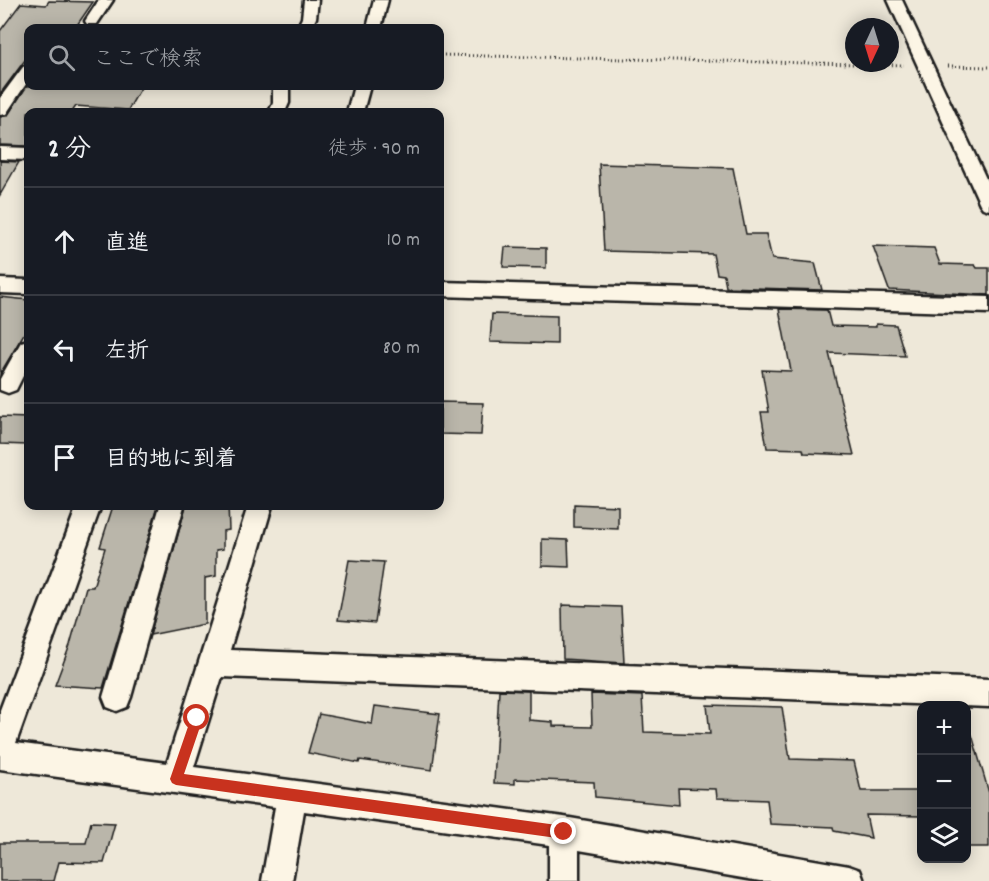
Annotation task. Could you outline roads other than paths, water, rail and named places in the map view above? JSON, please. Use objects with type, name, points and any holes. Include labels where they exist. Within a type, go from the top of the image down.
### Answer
[{"type":"street","points":[[92,21],[106,0]]},
{"type":"street","points":[[306,24],[311,0]]},
{"type":"street","points":[[375,24],[381,0]]},
{"type":"street","points":[[895,0],[989,204]]},
{"type":"street","points":[[0,110],[24,76]]},
{"type":"street","points":[[279,108],[281,90]]},
{"type":"street","points":[[356,108],[361,90]]},
{"type":"street","points":[[0,153],[24,154]]},
{"type":"street","points":[[0,286],[24,287]]},
{"type":"street","points":[[444,289],[989,305]]},
{"type":"street","points":[[8,384],[24,355]]},
{"type":"street","points":[[0,747],[88,510]]},
{"type":"street","points":[[117,697],[171,510]]},
{"type":"street","points":[[176,779],[197,718],[211,663],[259,510]]},
{"type":"street","points":[[211,663],[989,693]]},
{"type":"street","points":[[0,755],[564,832],[849,881]]},
{"type":"street","points":[[277,881],[292,795]]},
{"type":"street","points":[[564,832],[564,881]]}]
